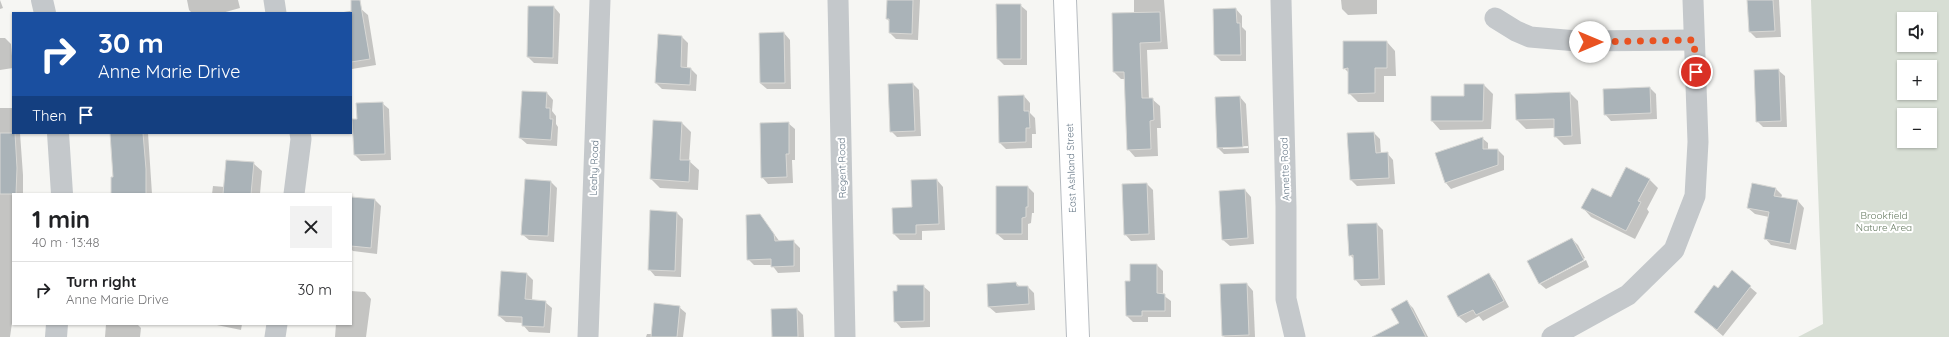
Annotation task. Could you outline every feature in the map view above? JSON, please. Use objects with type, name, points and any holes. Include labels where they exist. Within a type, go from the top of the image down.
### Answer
[{"type":"main road","name":"East Ashland Street","points":[[1065,0],[1078,337]]},
{"type":"street","points":[[42,0],[45,12]]},
{"type":"street","points":[[274,0],[276,12]]},
{"type":"street","name":"Leahy Road","points":[[588,337],[600,0]]},
{"type":"street","name":"Regent Road","points":[[838,0],[845,337]]},
{"type":"street","name":"Annette Road","points":[[1281,0],[1286,207],[1286,299],[1295,337]]},
{"type":"street","points":[[1552,337],[1628,295],[1674,250],[1695,196],[1698,142],[1693,0]]},
{"type":"street","points":[[1495,18],[1516,31],[1530,37],[1576,42],[1694,40]]},
{"type":"street","points":[[58,134],[62,193]]},
{"type":"street","points":[[294,193],[301,139],[300,134]]},
{"type":"street","points":[[56,337],[57,325]]},
{"type":"street","points":[[275,337],[277,325]]},
{"type":"green space","name":"Brookfield Nature Area","points":[[1811,0],[1949,0],[1949,337],[1798,337],[1823,324]]},
{"type":"building","points":[[351,0],[360,0],[370,59],[352,62]]},
{"type":"building","points":[[887,0],[913,0],[912,34],[889,33],[889,19],[886,19]]},
{"type":"building","points":[[1747,0],[1773,0],[1775,31],[1749,32]]},
{"type":"building","points":[[996,4],[1021,4],[1021,59],[997,59]]},
{"type":"building","points":[[528,6],[554,6],[553,58],[527,57]]},
{"type":"building","points":[[1236,8],[1237,23],[1240,23],[1241,55],[1214,55],[1213,9]]},
{"type":"building","points":[[1160,12],[1161,42],[1140,43],[1142,98],[1153,98],[1154,120],[1150,121],[1151,149],[1127,150],[1124,72],[1113,72],[1112,13]]},
{"type":"building","points":[[784,32],[785,83],[760,83],[759,33]]},
{"type":"building","points":[[658,34],[682,36],[681,67],[691,68],[690,85],[655,83]]},
{"type":"building","points":[[1343,41],[1387,41],[1387,68],[1375,68],[1375,93],[1348,94],[1348,68],[1343,69]]},
{"type":"building","points":[[1779,69],[1781,121],[1756,122],[1754,70]]},
{"type":"building","points":[[913,83],[915,131],[890,132],[888,84]]},
{"type":"building","points":[[1464,84],[1484,84],[1483,121],[1431,121],[1431,96],[1464,96]]},
{"type":"building","points":[[1650,87],[1651,113],[1604,115],[1603,89]]},
{"type":"building","points":[[522,91],[547,92],[546,108],[550,108],[550,119],[553,119],[551,140],[519,138]]},
{"type":"building","points":[[1570,92],[1572,136],[1554,137],[1554,119],[1516,120],[1515,94]]},
{"type":"building","points":[[1024,95],[1024,111],[1029,111],[1030,128],[1026,128],[1026,142],[999,143],[998,96]]},
{"type":"building","points":[[1240,96],[1243,147],[1217,148],[1215,97]]},
{"type":"building","points":[[383,102],[385,154],[354,155],[352,119],[357,119],[356,103]]},
{"type":"building","points":[[653,120],[682,122],[680,160],[690,160],[689,182],[650,179]]},
{"type":"building","points":[[789,122],[789,154],[786,154],[787,177],[761,178],[760,123]]},
{"type":"building","points":[[1374,132],[1376,153],[1388,152],[1389,178],[1350,180],[1347,133]]},
{"type":"building","points":[[0,133],[12,133],[15,134],[17,168],[16,193],[0,194]]},
{"type":"building","points":[[110,134],[143,134],[146,193],[111,193],[111,177],[113,177]]},
{"type":"building","points":[[1483,137],[1483,149],[1498,149],[1498,165],[1445,183],[1435,153]]},
{"type":"building","points":[[226,160],[254,162],[251,193],[223,193]]},
{"type":"building","points":[[1626,167],[1650,179],[1638,201],[1641,202],[1626,231],[1581,208],[1592,188],[1611,197]]},
{"type":"building","points":[[525,179],[551,181],[548,236],[521,235]]},
{"type":"building","points":[[937,179],[939,224],[916,225],[916,234],[893,234],[892,208],[912,207],[911,180]]},
{"type":"building","points":[[1147,183],[1149,234],[1124,235],[1122,184]]},
{"type":"building","points":[[1752,183],[1776,188],[1774,196],[1798,200],[1790,244],[1764,239],[1769,212],[1747,208]]},
{"type":"building","points":[[996,186],[1028,186],[1028,207],[1026,207],[1026,217],[1022,218],[1022,234],[996,234]]},
{"type":"building","points":[[1245,189],[1248,238],[1222,240],[1219,191]]},
{"type":"building","points":[[352,197],[375,199],[371,248],[352,246]]},
{"type":"building","points":[[650,210],[677,212],[675,271],[648,270]]},
{"type":"building","points":[[760,214],[774,234],[775,241],[794,240],[794,266],[771,267],[771,259],[747,260],[746,215]]},
{"type":"building","points":[[1377,223],[1379,279],[1354,280],[1353,255],[1349,256],[1347,224]]},
{"type":"building","points":[[1572,238],[1584,260],[1539,284],[1527,261]]},
{"type":"building","points":[[1130,264],[1157,264],[1157,293],[1165,294],[1165,311],[1142,311],[1142,316],[1126,316],[1125,281],[1130,281]]},
{"type":"building","points":[[1732,270],[1751,286],[1717,330],[1694,312],[1714,285],[1718,288]]},
{"type":"building","points":[[501,271],[527,273],[525,299],[546,301],[544,327],[522,326],[522,317],[498,316]]},
{"type":"building","points":[[1489,273],[1504,301],[1476,315],[1473,310],[1458,317],[1447,296]]},
{"type":"building","points":[[1016,282],[1017,286],[1028,286],[1029,304],[988,307],[987,284]]},
{"type":"building","points":[[1247,283],[1249,335],[1222,336],[1220,284]]},
{"type":"building","points":[[897,285],[924,285],[924,321],[894,322],[893,291],[897,291]]},
{"type":"building","points":[[1407,300],[1426,337],[1372,337],[1399,323],[1391,309]]},
{"type":"building","points":[[654,303],[680,306],[677,337],[651,337]]},
{"type":"building","points":[[797,308],[798,337],[772,337],[771,309]]},
{"type":"route","points":[[1590,42],[1678,42],[1694,40],[1696,72]]}]
